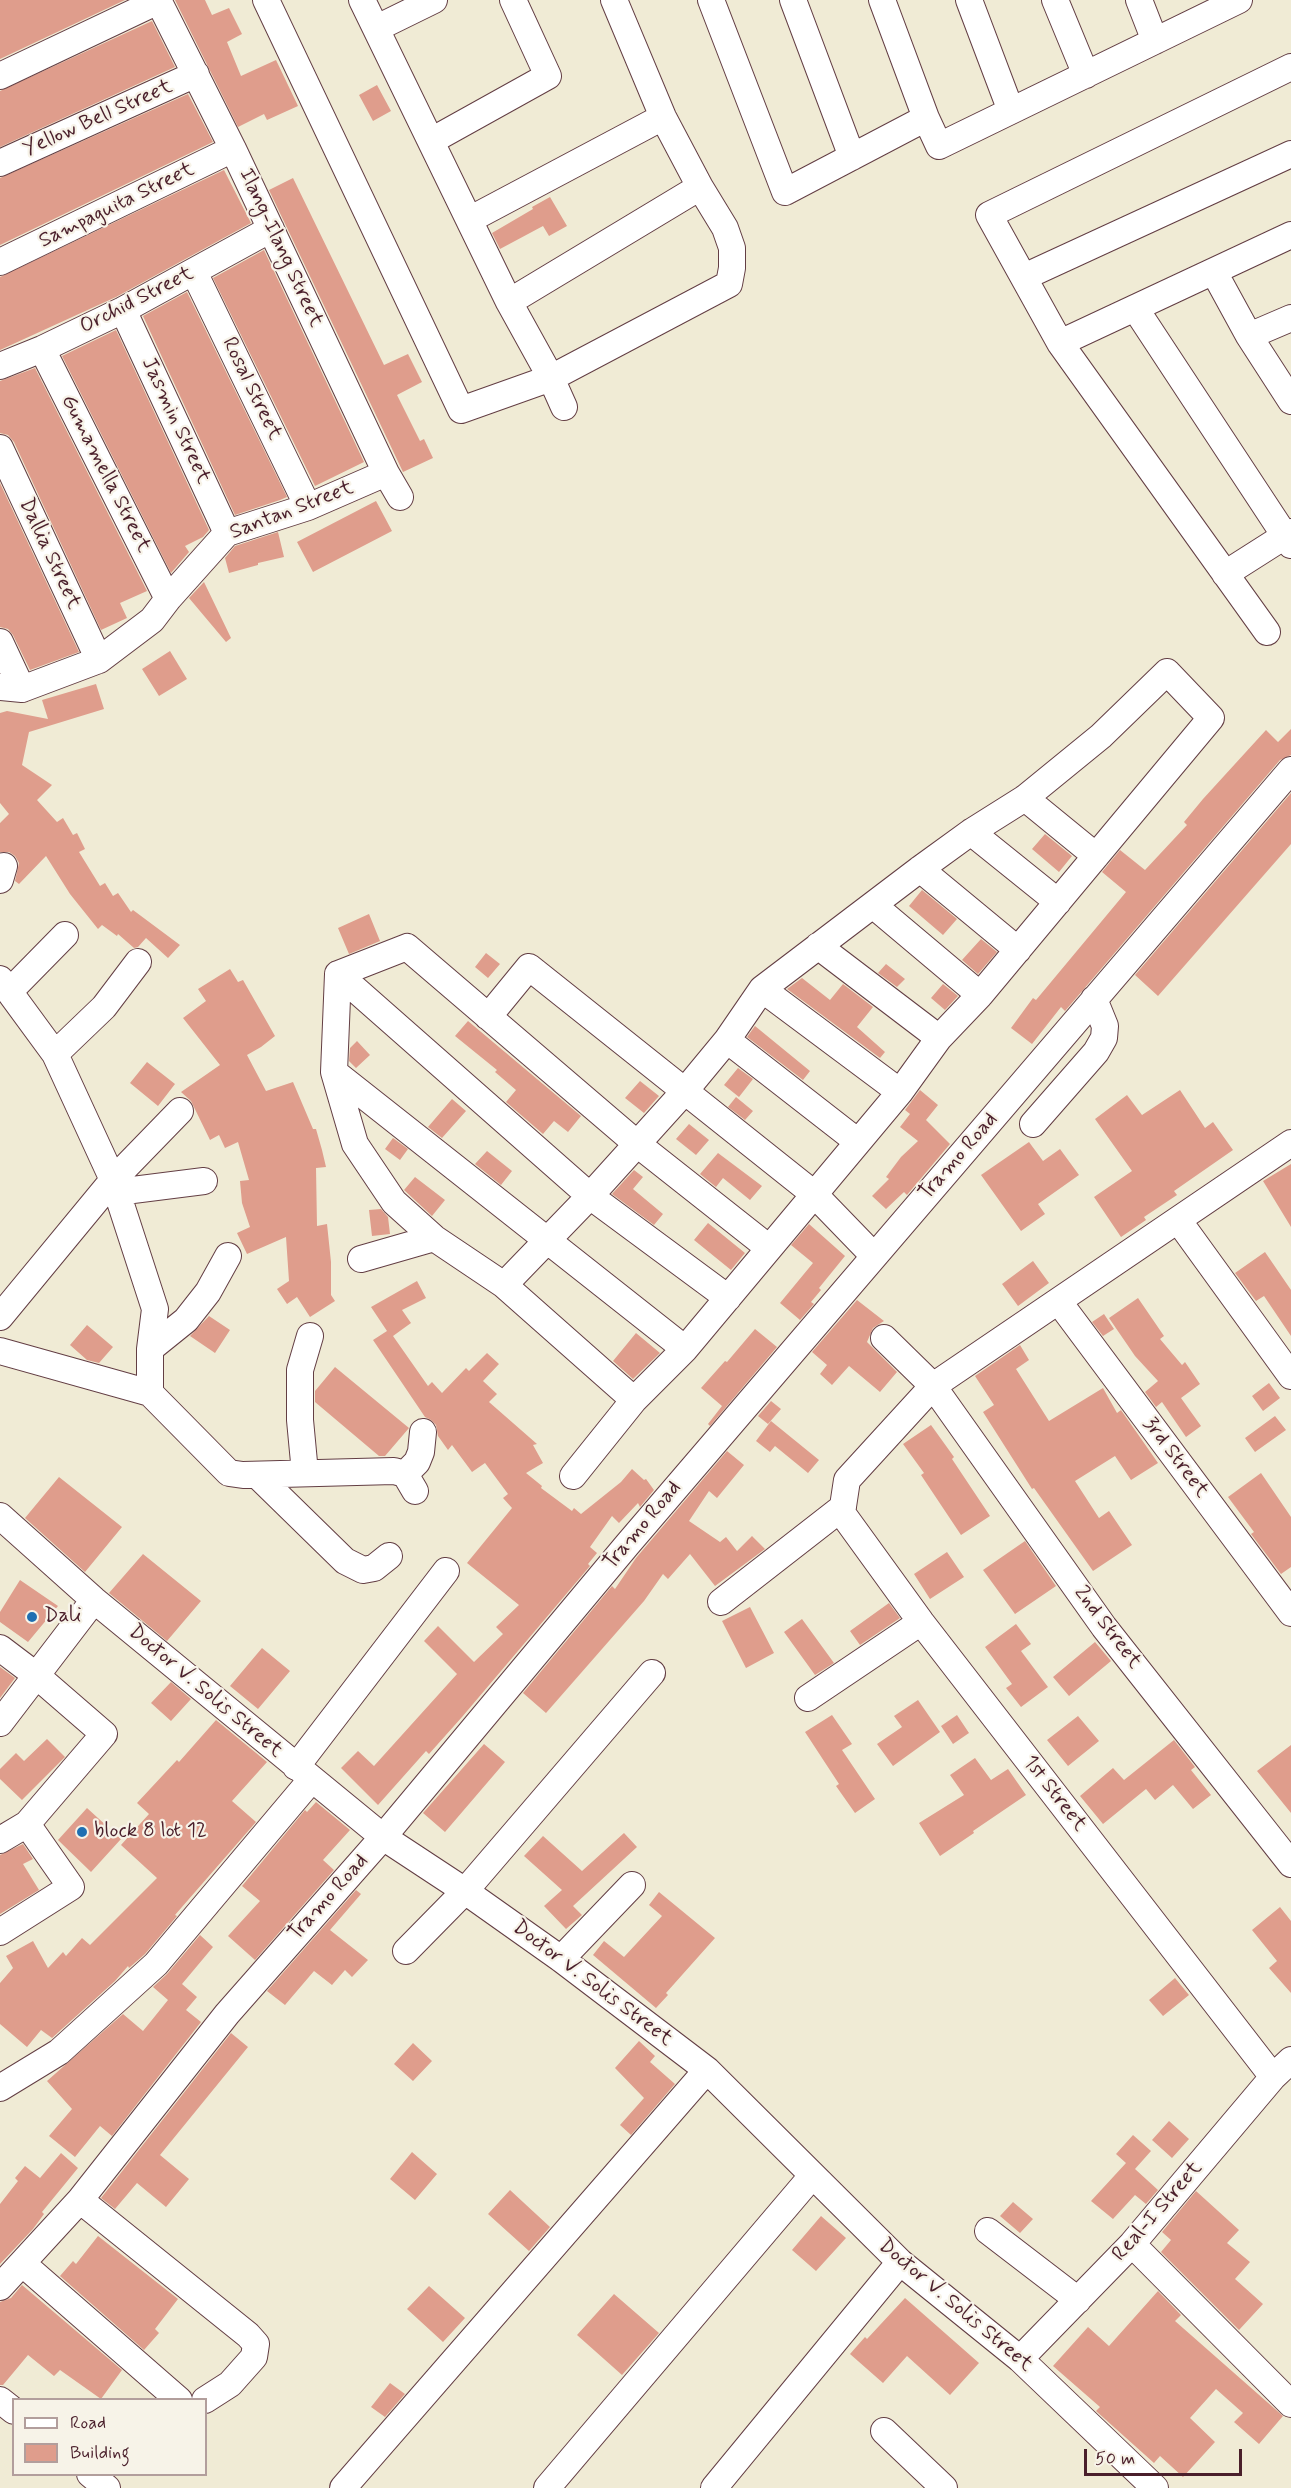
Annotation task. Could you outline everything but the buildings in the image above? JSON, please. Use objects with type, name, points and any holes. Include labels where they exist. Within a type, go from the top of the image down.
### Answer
[{"type":"street","points":[[0,76],[158,0]]},
{"type":"street","name":"Ilang-Ilang Street","points":[[158,0],[233,149],[386,473],[400,498]]},
{"type":"street","points":[[266,0],[461,410],[551,378],[729,284],[732,248],[725,228],[700,187],[663,117],[614,0]]},
{"type":"street","points":[[362,0],[468,220],[564,407]]},
{"type":"street","points":[[377,28],[434,0]]},
{"type":"street","points":[[431,141],[548,76],[513,0]]},
{"type":"street","points":[[711,0],[785,192],[926,118]]},
{"type":"street","points":[[793,0],[852,157]]},
{"type":"street","points":[[882,0],[926,118],[939,146],[1155,41],[1229,2]]},
{"type":"street","points":[[969,0],[1011,111]]},
{"type":"street","points":[[1055,0],[1086,75]]},
{"type":"street","points":[[1139,0],[1155,41]]},
{"type":"street","points":[[1267,632],[1060,343],[989,215],[1291,67]]},
{"type":"street","name":"Yellow Bell Street","points":[[0,163],[196,74]]},
{"type":"street","points":[[468,220],[663,117]]},
{"type":"street","name":"Sampaguita Street","points":[[0,262],[233,149]]},
{"type":"street","points":[[1024,277],[1291,154]]},
{"type":"street","points":[[509,302],[700,187]]},
{"type":"street","name":"Orchid Street","points":[[0,366],[42,349],[123,310],[271,229]]},
{"type":"street","points":[[1060,343],[1291,236]]},
{"type":"street","name":"Rosal Street","points":[[195,272],[308,507]]},
{"type":"street","points":[[1214,272],[1249,336],[1291,401]]},
{"type":"street","points":[[1135,308],[1289,538],[1225,574]]},
{"type":"street","name":"Jasmin Street","points":[[123,310],[227,532]]},
{"type":"street","points":[[1249,336],[1291,318]]},
{"type":"street","name":"Gumamella Street","points":[[42,349],[168,599]]},
{"type":"street","name":"Dallia Street","points":[[0,448],[99,660]]},
{"type":"street","name":"Santan Street","points":[[11,688],[99,660],[152,620],[227,532],[308,507],[386,473]]},
{"type":"street","points":[[0,642],[11,688]]},
{"type":"street","points":[[504,1285],[590,1196],[684,1092],[727,1040],[762,989],[920,869],[971,832],[1025,798],[1101,736],[1167,672],[1211,718],[980,995],[939,1038],[900,1092],[728,1298],[685,1349],[634,1400],[573,1476]]},
{"type":"street","name":"Tramo Road","points":[[0,2287],[80,2200],[227,2013],[383,1837],[627,1545],[1291,770]]},
{"type":"street","points":[[1025,798],[1096,856]]},
{"type":"street","points":[[971,832],[1058,902]]},
{"type":"street","points":[[920,869],[1018,950]]},
{"type":"street","points":[[873,905],[980,995]]},
{"type":"street","points":[[65,934],[5,985],[55,1054],[115,1186],[155,1309],[150,1349],[150,1393]]},
{"type":"street","points":[[819,946],[939,1038]]},
{"type":"street","points":[[338,974],[407,947],[636,1143],[769,1248]]},
{"type":"street","points":[[55,1054],[104,1007],[138,962]]},
{"type":"street","points":[[488,1017],[530,967],[814,1194],[874,1256]]},
{"type":"street","points":[[338,974],[334,1072],[355,1144],[394,1203],[434,1239],[504,1285],[634,1400]]},
{"type":"street","points":[[338,974],[590,1196],[728,1298]]},
{"type":"street","points":[[762,989],[900,1092]]},
{"type":"street","points":[[1033,1124],[1096,1052],[1104,1038],[1105,1026],[1094,999]]},
{"type":"street","points":[[727,1040],[858,1142]]},
{"type":"street","points":[[334,1072],[546,1242],[685,1349]]},
{"type":"street","points":[[0,1317],[180,1112]]},
{"type":"street","points":[[721,1602],[843,1507],[847,1480],[933,1386],[1291,1143]]},
{"type":"street","points":[[115,1186],[204,1181]]},
{"type":"street","points":[[1178,1220],[1291,1376]]},
{"type":"street","points":[[361,1259],[434,1239]]},
{"type":"street","points":[[150,1349],[186,1320],[208,1292],[228,1256]]},
{"type":"street","name":"3rd Street","points":[[1059,1302],[1291,1614]]},
{"type":"street","points":[[305,1473],[300,1420],[300,1370],[310,1336]]},
{"type":"street","name":"2nd Street","points":[[884,1338],[933,1386],[1104,1627],[1291,1864]]},
{"type":"street","points":[[0,1351],[150,1393],[229,1473],[257,1475],[394,1470],[410,1483],[421,1452],[423,1432]]},
{"type":"street","points":[[257,1475],[345,1562],[363,1570],[374,1568],[388,1556]]},
{"type":"street","name":"1st Street","points":[[843,1507],[842,1513],[921,1622],[1282,2069]]},
{"type":"street","name":"Doctor V. Solis Street","points":[[0,1516],[94,1600],[383,1837],[465,1891],[561,1959],[707,2070],[900,2262],[1020,2359],[1155,2488]]},
{"type":"street","points":[[0,2088],[59,2052],[156,1964],[304,1773],[446,1571]]},
{"type":"street","points":[[0,1723],[94,1600]]},
{"type":"street","points":[[808,1698],[921,1622]]},
{"type":"street","points":[[0,1648],[37,1676],[104,1734],[27,1824],[0,1840]]},
{"type":"street","points":[[406,1951],[465,1891],[652,1673]]},
{"type":"street","points":[[0,1932],[71,1887],[27,1824]]},
{"type":"street","points":[[561,1959],[632,1885]]},
{"type":"street","name":"Real-I Street","points":[[1020,2359],[1132,2244],[1282,2069]]},
{"type":"street","points":[[344,2488],[707,2070]]},
{"type":"street","points":[[547,2488],[812,2176]]},
{"type":"street","points":[[80,2200],[248,2335],[256,2344],[254,2357],[230,2384],[207,2399]]},
{"type":"street","points":[[988,2231],[1078,2300]]},
{"type":"street","points":[[1132,2244],[1291,2404]]},
{"type":"street","points":[[714,2488],[900,2262]]},
{"type":"street","points":[[23,2264],[177,2398]]},
{"type":"street","points":[[0,2400],[12,2409]]},
{"type":"street","points":[[884,2431],[944,2488]]},
{"type":"street","points":[[91,2476],[107,2488]]},
{"type":"place","name":"Dali","points":[[32,1617]]},
{"type":"place","name":"block 8 lot 12","points":[[82,1832]]}]
